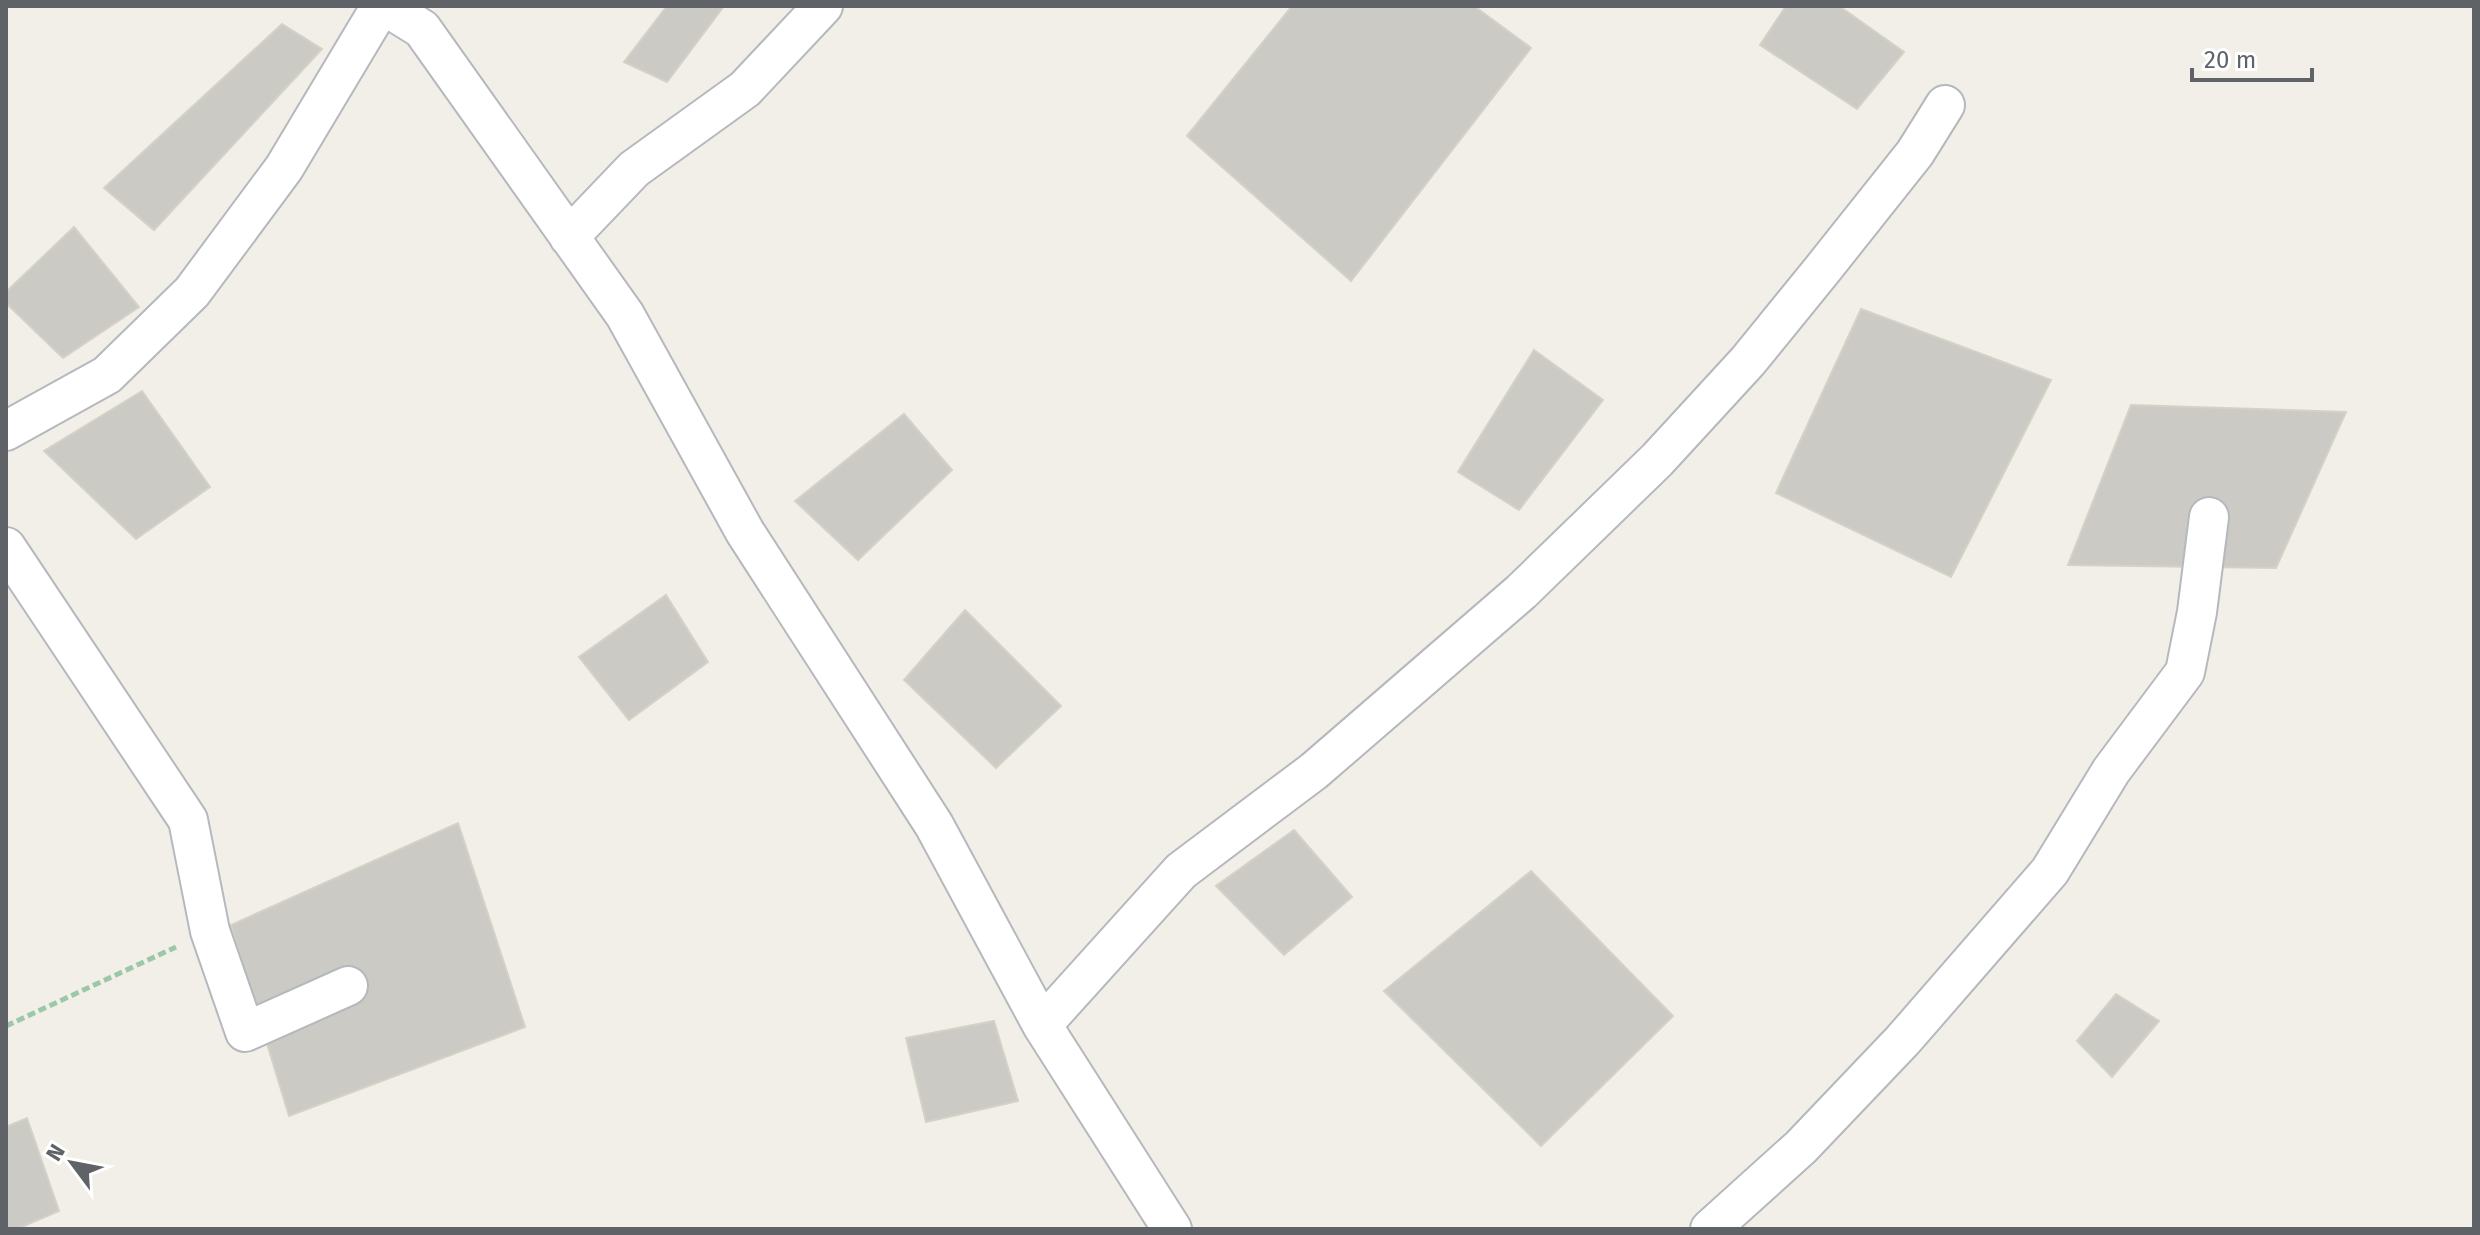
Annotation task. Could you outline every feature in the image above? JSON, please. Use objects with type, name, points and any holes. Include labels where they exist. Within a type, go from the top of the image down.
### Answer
[{"type":"street","points":[[6,431],[107,375],[192,292],[284,168],[383,6],[422,29],[625,315],[745,532],[934,825],[1042,1025],[1172,1229]]},
{"type":"street","points":[[569,237],[634,169],[745,89],[823,6]]},
{"type":"street","points":[[1042,1025],[1181,871],[1314,771],[1521,592],[1657,460],[1748,361],[1813,282],[1915,153],[1945,105]]},
{"type":"street","points":[[1710,1229],[1801,1147],[1883,1061],[2050,871],[2111,771],[2185,672],[2197,612],[2209,517]]},
{"type":"street","points":[[6,547],[188,820],[210,931],[245,1032],[348,986]]},
{"type":"path","points":[[6,1026],[210,931]]},
{"type":"building","points":[[667,6],[724,6],[667,82],[624,62]]},
{"type":"building","points":[[1292,6],[1474,6],[1531,48],[1351,281],[1187,136]]},
{"type":"building","points":[[1786,6],[1839,6],[1904,52],[1857,109],[1760,45]]},
{"type":"building","points":[[282,24],[322,49],[154,230],[104,188]]},
{"type":"building","points":[[74,227],[139,307],[63,358],[6,303],[6,292]]},
{"type":"building","points":[[1861,309],[2051,380],[1951,577],[1776,493]]},
{"type":"building","points":[[1534,350],[1603,400],[1519,510],[1458,472]]},
{"type":"building","points":[[142,391],[210,487],[136,539],[44,451]]},
{"type":"building","points":[[2131,405],[2346,412],[2276,568],[2068,565]]},
{"type":"building","points":[[904,414],[952,470],[858,560],[795,501]]},
{"type":"building","points":[[666,595],[708,662],[629,720],[579,657]]},
{"type":"building","points":[[965,610],[1061,706],[996,768],[904,680]]},
{"type":"building","points":[[458,823],[525,1027],[289,1116],[231,925]]},
{"type":"building","points":[[1294,830],[1352,897],[1284,955],[1216,886]]},
{"type":"building","points":[[1531,871],[1673,1016],[1541,1146],[1384,991]]},
{"type":"building","points":[[2116,994],[2159,1021],[2112,1077],[2077,1041]]},
{"type":"building","points":[[994,1021],[1018,1101],[926,1122],[906,1038]]},
{"type":"building","points":[[27,1118],[59,1211],[17,1229],[6,1229],[6,1127]]}]
